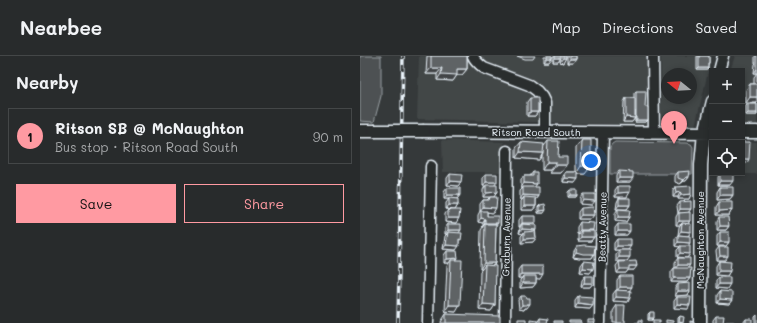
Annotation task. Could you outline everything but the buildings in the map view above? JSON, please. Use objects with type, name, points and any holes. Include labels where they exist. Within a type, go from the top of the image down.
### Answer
[{"type":"main road","name":"Ritson Road South","points":[[360,131],[708,133]]},
{"type":"main road","points":[[745,132],[757,132]]},
{"type":"main road","name":"McNaughton Avenue","points":[[700,323],[701,165],[708,133]]},
{"type":"street","points":[[473,56],[479,65],[484,68],[529,85],[537,90],[545,103],[545,132]]},
{"type":"street","points":[[653,56],[654,132]]},
{"type":"street","points":[[720,68],[723,56]]},
{"type":"street","points":[[708,133],[712,104]]},
{"type":"street","name":"Beatty Avenue","points":[[600,323],[603,132]]},
{"type":"street","name":"Graburn Avenue","points":[[505,323],[507,151]]},
{"type":"street","points":[[428,323],[431,166]]},
{"type":"shaded area","points":[[360,56],[381,56],[381,96],[374,122],[360,121]]},
{"type":"shaded area","points":[[419,56],[650,56],[649,125],[417,119]]},
{"type":"shaded area","points":[[661,56],[711,56],[695,126],[661,126],[661,104],[697,104],[697,68],[661,68]]},
{"type":"shaded area","points":[[735,56],[757,56],[757,124],[745,124],[745,68],[731,68]]},
{"type":"shaded area","points":[[442,140],[504,142],[504,172],[443,172]]},
{"type":"shaded area","points":[[615,142],[691,144],[693,147],[692,174],[610,174],[610,147]]},
{"type":"shaded area","points":[[745,142],[757,142],[757,174],[745,174]]},
{"type":"railway","points":[[398,323],[403,56]]},
{"type":"place","name":"Ritson SB @ McNaughton","points":[[674,144]]}]
